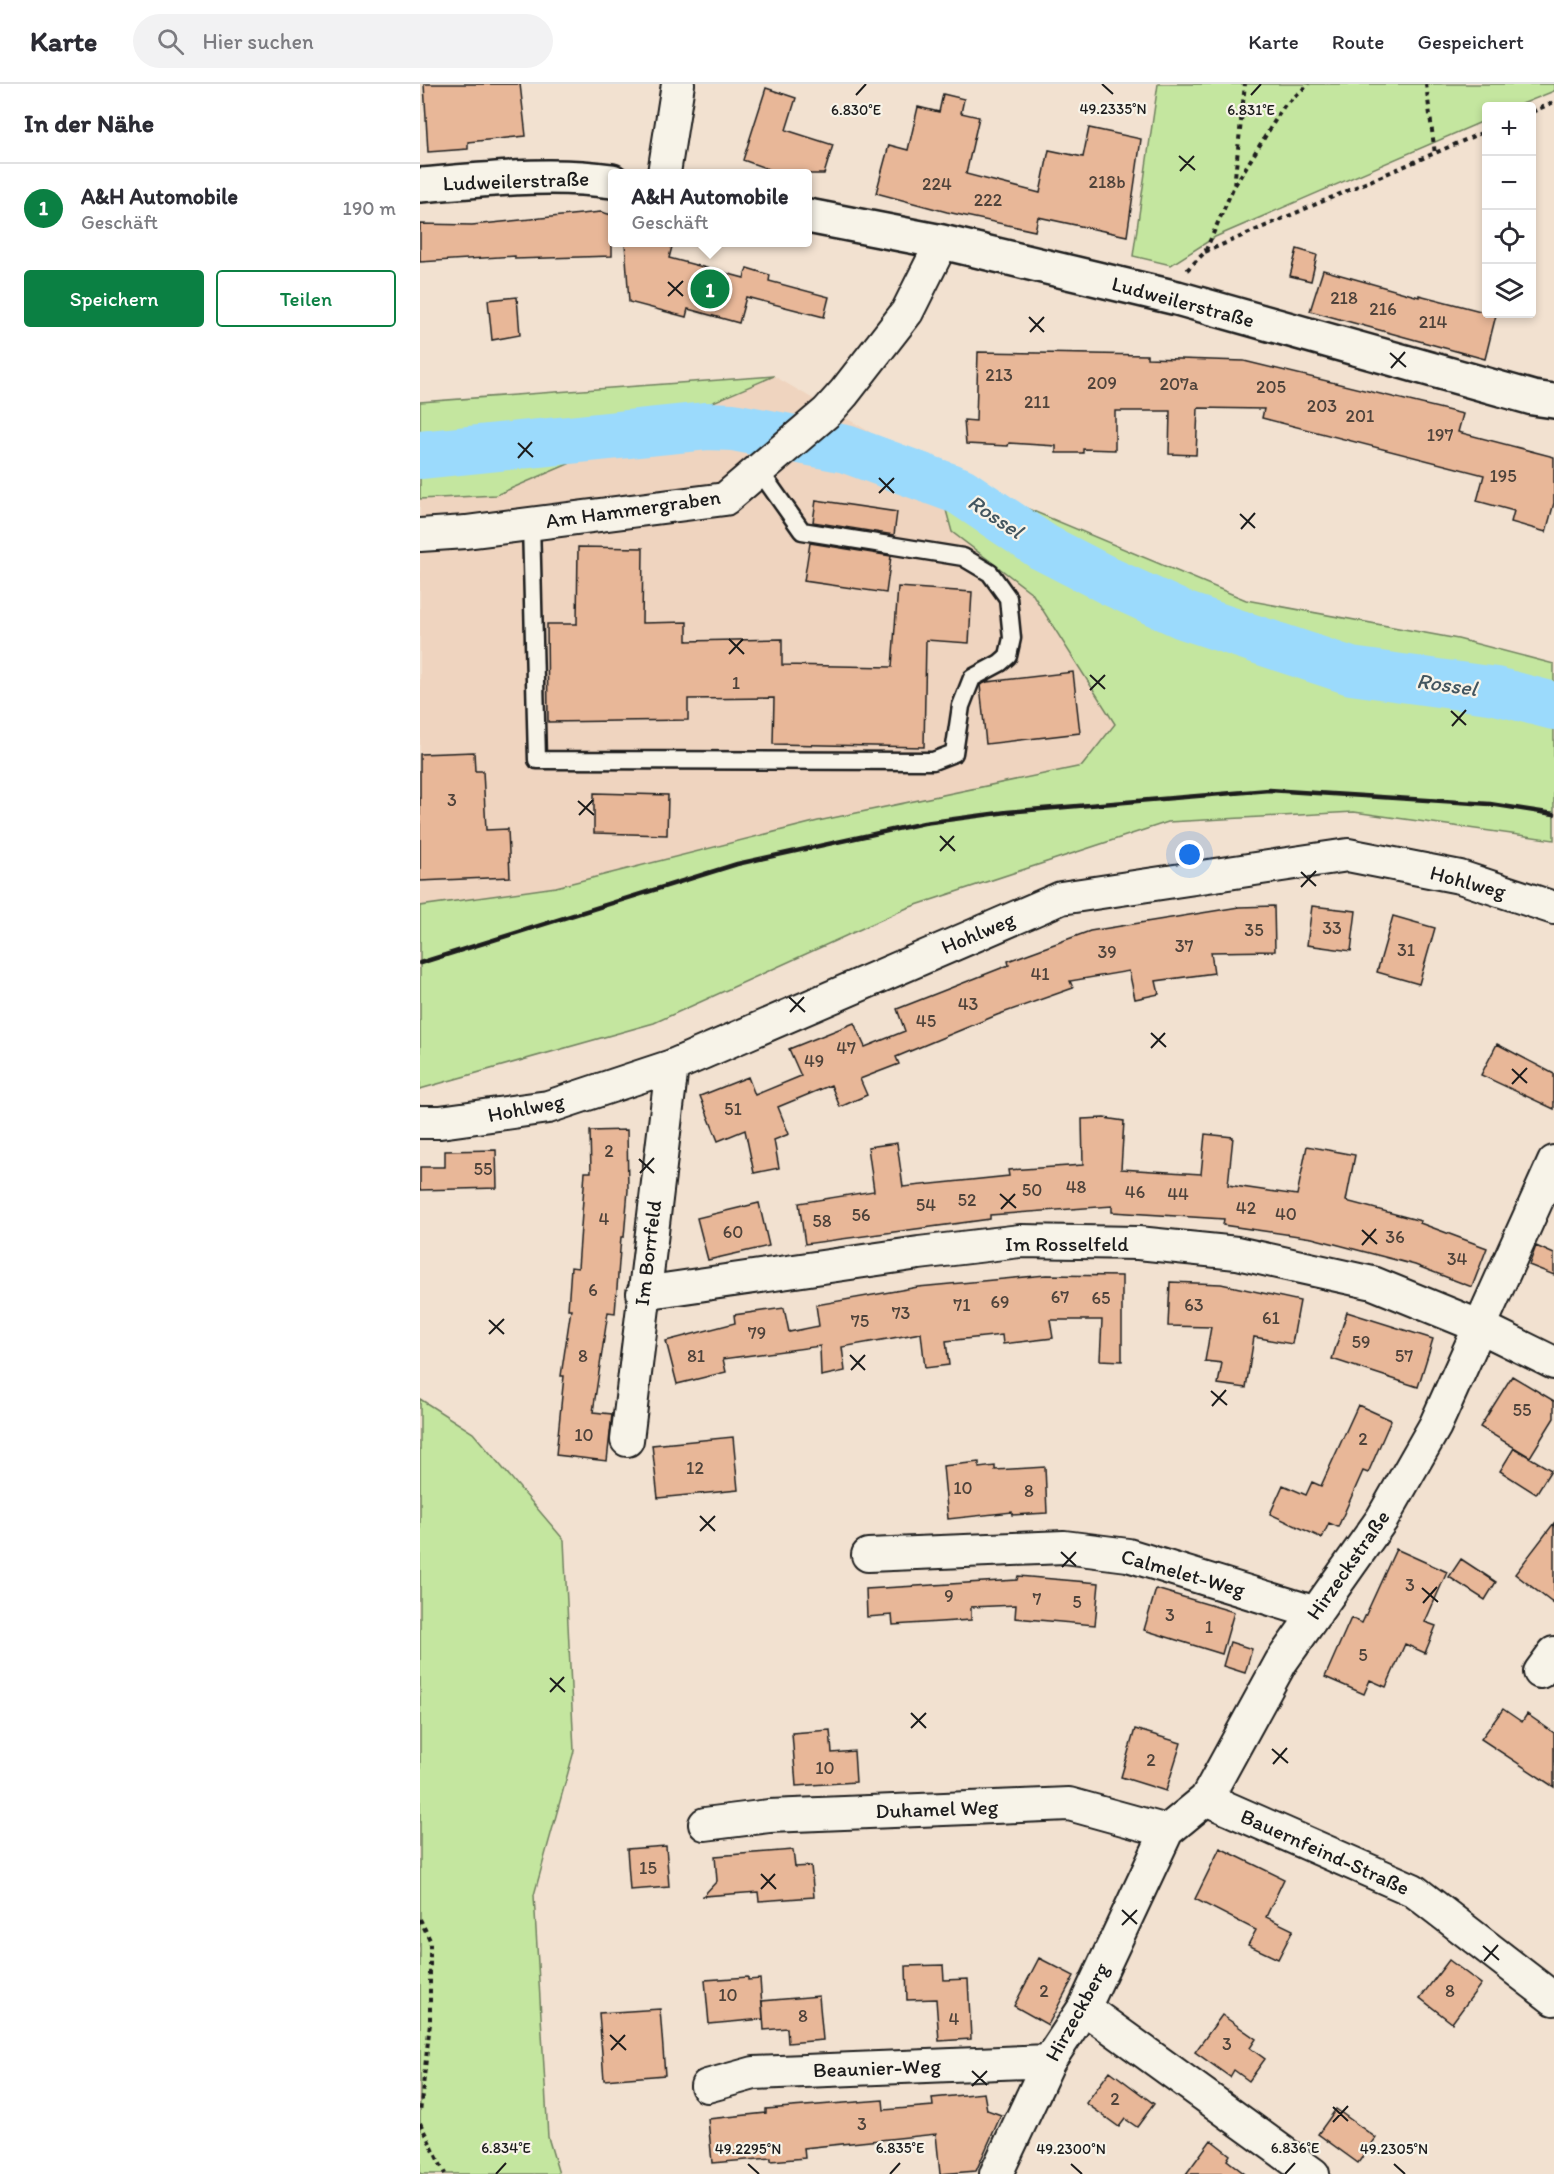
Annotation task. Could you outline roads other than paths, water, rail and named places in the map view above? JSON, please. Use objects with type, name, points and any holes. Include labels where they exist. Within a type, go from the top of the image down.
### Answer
[{"type":"main road","name":"Ludweilerstraße","points":[[420,185],[506,178],[589,178],[608,180]]},
{"type":"main road","name":"Ludweilerstraße","points":[[812,217],[942,242],[1177,298],[1522,395],[1554,401]]},
{"type":"street","points":[[665,169],[678,84]]},
{"type":"street","name":"Am Hammergraben","points":[[420,535],[466,532],[725,499],[827,412],[907,312],[942,242]]},
{"type":"street","name":"Hohlweg","points":[[420,1122],[440,1122],[548,1107],[672,1066],[1061,898],[1348,855],[1460,877],[1554,908]]},
{"type":"street","name":"Im Borrfeld","points":[[627,1440],[672,1066]]},
{"type":"street","points":[[1481,1327],[1554,1162]]},
{"type":"street","name":"Im Rosselfeld","points":[[643,1293],[919,1252],[1020,1241],[1138,1243],[1238,1253],[1373,1283],[1481,1327],[1554,1363]]},
{"type":"street","name":"Hirzeckstraße","points":[[1206,1799],[1281,1662],[1382,1519],[1435,1426],[1481,1327]]},
{"type":"street","name":"Calmelet-Weg","points":[[868,1555],[1064,1547],[1128,1555],[1316,1612]]},
{"type":"street","name":"Hirzeckberg","points":[[996,2174],[1049,2061],[1084,2008],[1167,1832],[1206,1799]]},
{"type":"street","name":"Bauernfeind-Straße","points":[[1206,1799],[1413,1890],[1554,1999]]},
{"type":"street","name":"Duhamel Weg","points":[[705,1824],[769,1816],[1070,1804],[1167,1832]]},
{"type":"street","points":[[1084,2008],[1313,2174]]},
{"type":"street","name":"Beaunier-Weg","points":[[707,2085],[754,2073],[1049,2061]]},
{"type":"lane","points":[[531,524],[537,759],[933,761],[954,753],[961,706],[972,678],[1000,663],[1008,656],[1012,622],[1008,598],[990,573],[963,557],[802,531],[767,464]]},
{"type":"waterway","name":"Rossel","points":[[420,455],[707,426],[733,427],[846,449],[960,491],[1043,547],[1183,615],[1351,671],[1496,691],[1554,706]]},
{"type":"railway","points":[[420,963],[737,864],[924,823],[1007,812],[1269,790],[1490,804],[1554,814]]},
{"type":"place","name":"A&H Automobile","points":[[710,289]]}]
